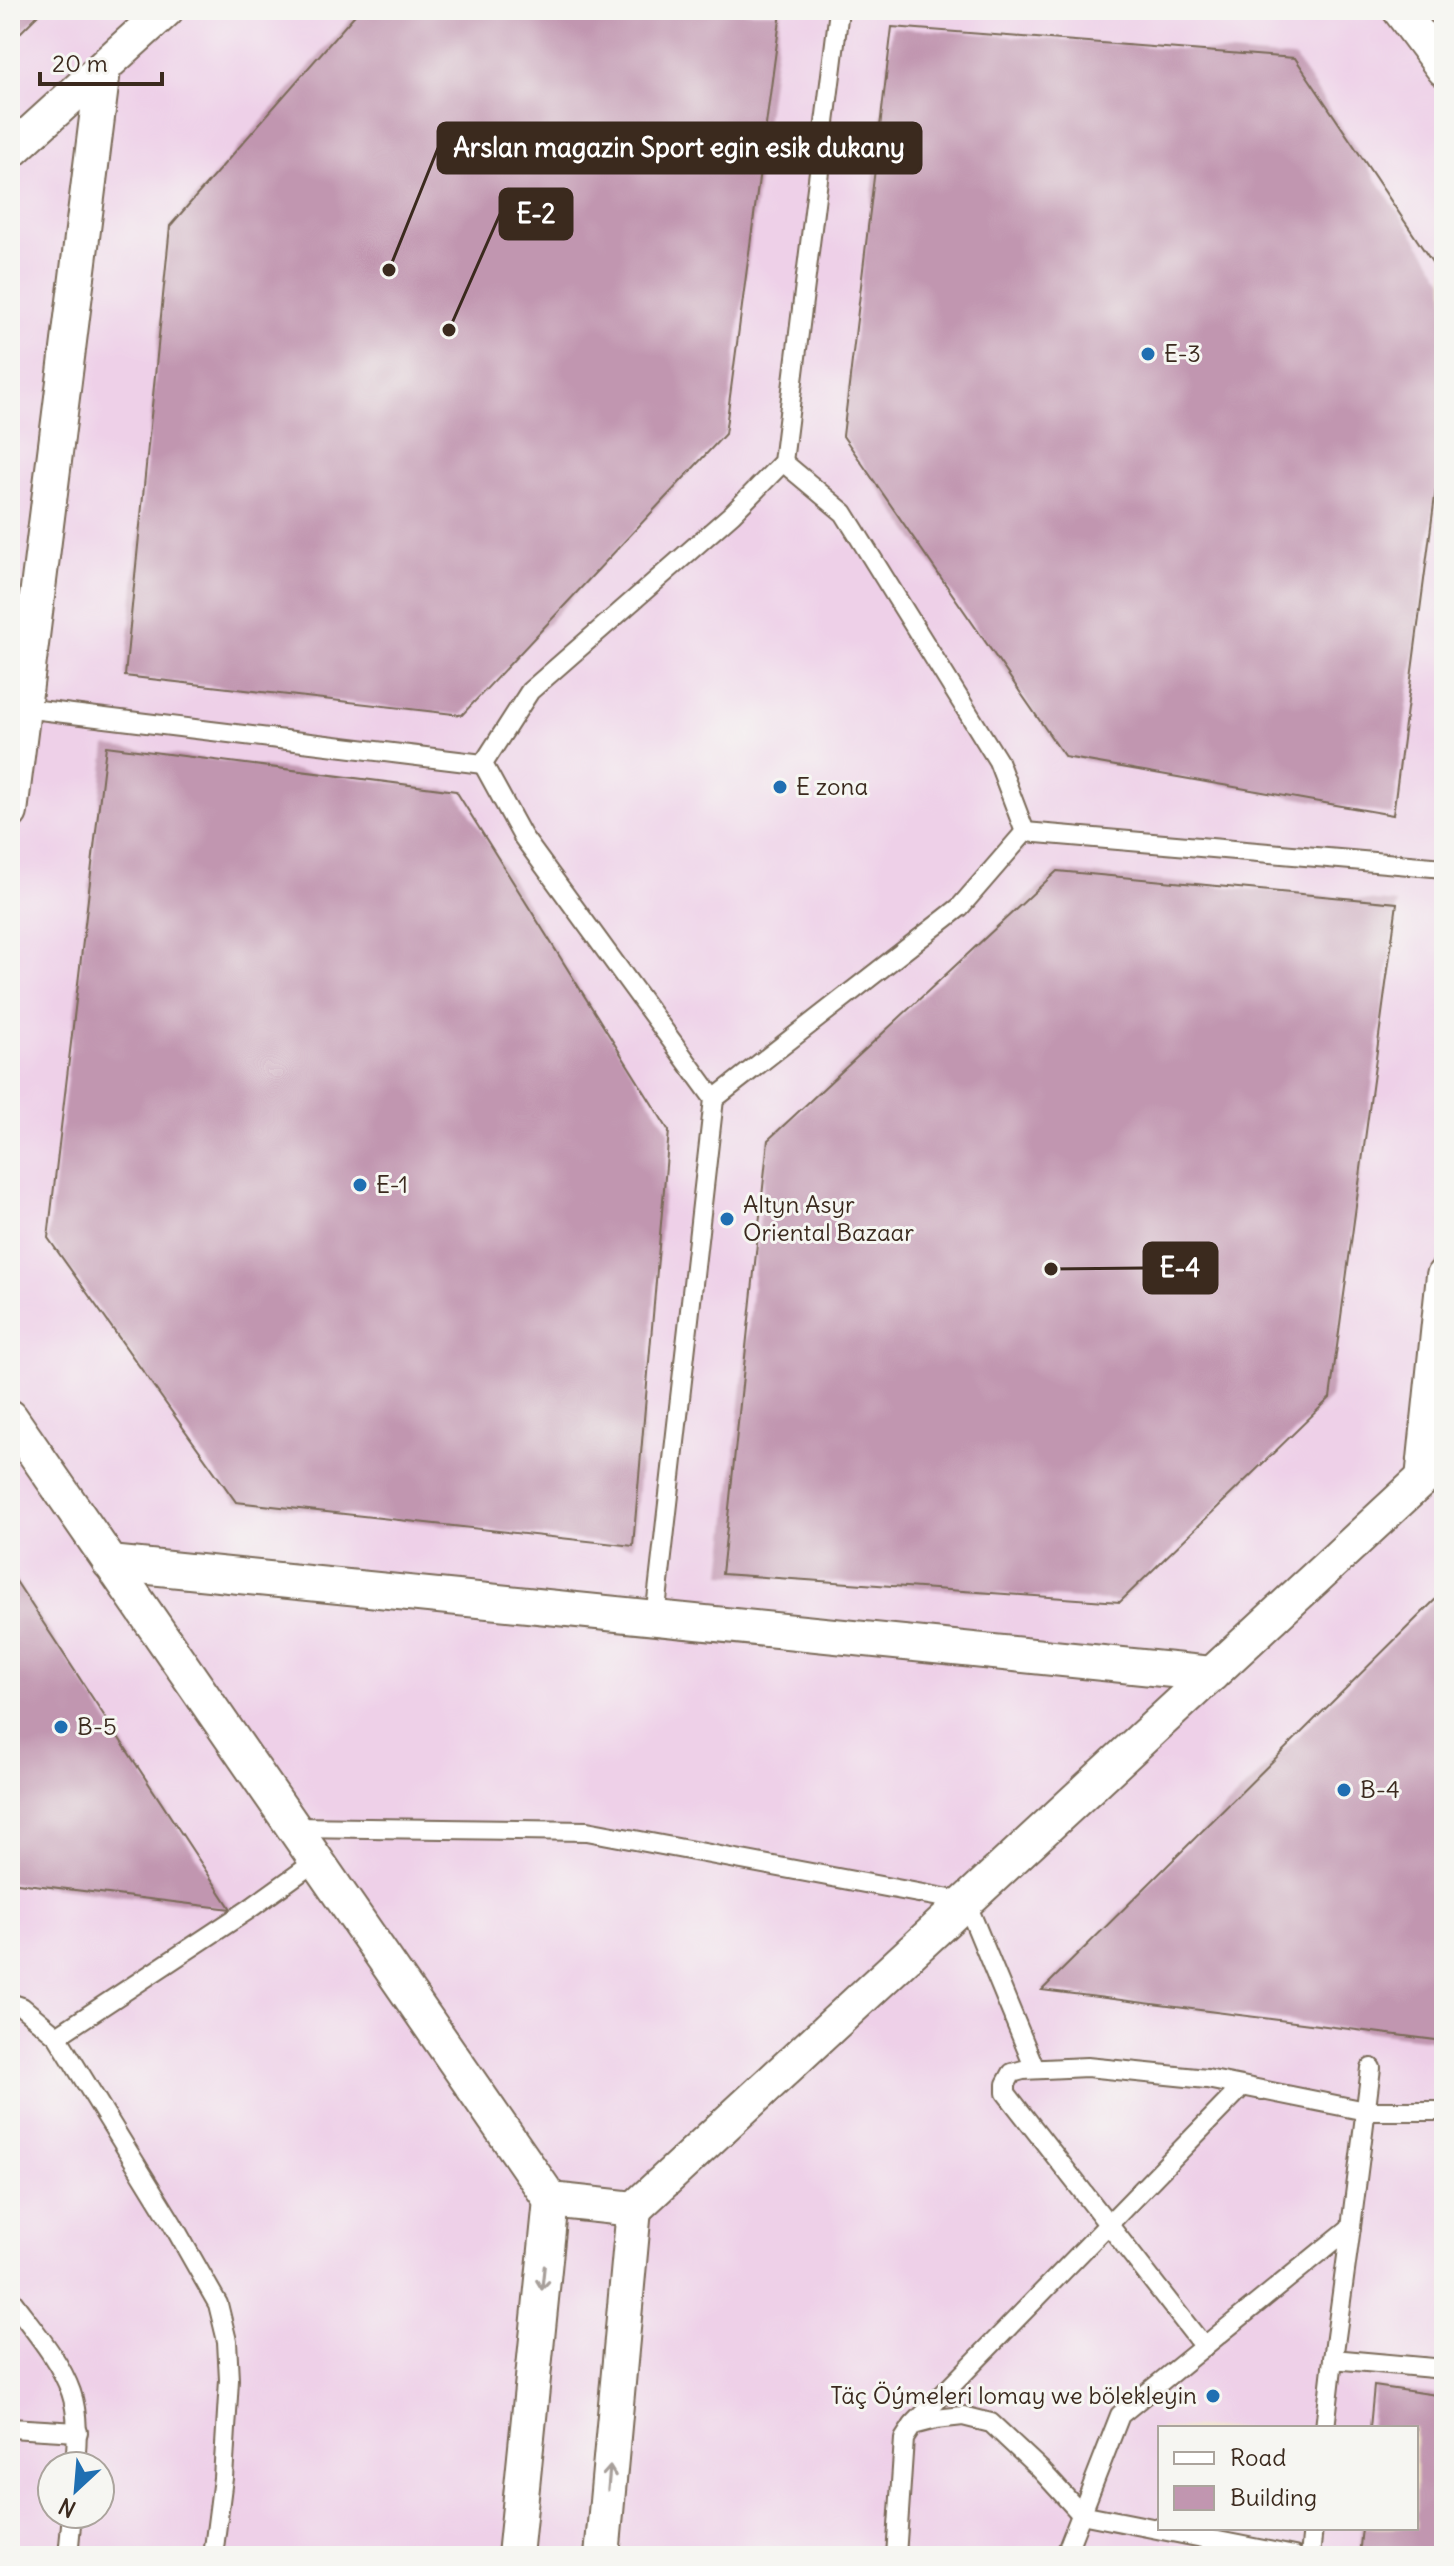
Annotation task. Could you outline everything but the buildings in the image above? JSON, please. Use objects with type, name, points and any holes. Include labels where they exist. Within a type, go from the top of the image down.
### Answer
[{"type":"street","points":[[10,152],[166,10]]},
{"type":"street","points":[[1400,10],[1444,69]]},
{"type":"street","points":[[10,812],[103,70]]},
{"type":"street","points":[[602,2556],[634,2209],[1434,1469],[1444,1275]]},
{"type":"street","points":[[10,1417],[551,2200],[515,2556]]},
{"type":"street","points":[[110,1563],[1212,1674]]},
{"type":"street","points":[[551,2200],[634,2209]]},
{"type":"lane","points":[[483,764],[530,691],[732,514],[783,462],[839,10]]},
{"type":"lane","points":[[783,462],[844,513],[998,761],[1025,832]]},
{"type":"lane","points":[[23,708],[483,764]]},
{"type":"lane","points":[[483,764],[523,837],[714,1099],[655,1618]]},
{"type":"lane","points":[[1025,832],[1444,868]]},
{"type":"lane","points":[[714,1099],[960,907],[1025,832]]},
{"type":"lane","points":[[293,1827],[587,1831],[966,1902],[1035,2069]]},
{"type":"lane","points":[[57,2036],[248,1910],[316,1861]]},
{"type":"lane","points":[[10,2003],[22,2007],[57,2036],[218,2304],[227,2341],[229,2380],[223,2478],[213,2556]]},
{"type":"lane","points":[[1204,2347],[1006,2093],[1006,2084],[1012,2073],[1087,2067],[1207,2079],[1366,2111],[1444,2111]]},
{"type":"lane","points":[[1325,2426],[1371,2068]]},
{"type":"lane","points":[[896,2556],[904,2439],[913,2425],[1242,2087]]},
{"type":"lane","points":[[1065,2556],[1120,2415],[1351,2227]]},
{"type":"lane","points":[[10,2298],[50,2353],[71,2392],[78,2432],[76,2450]]},
{"type":"lane","points":[[1333,2359],[1444,2369]]},
{"type":"lane","points":[[913,2425],[963,2416],[991,2423],[1040,2469],[1081,2514],[1216,2548],[1294,2556]]},
{"type":"lane","points":[[10,2428],[78,2432]]},
{"type":"lane","points":[[68,2556],[70,2530]]},
{"type":"lane","points":[[1310,2556],[1313,2530]]},
{"type":"shaded area","name":"Altyn Asyr Oriental Bazaar","points":[[10,10],[1444,10],[1444,2556],[10,2556]]},
{"type":"place","name":"Arslan magazin Sport egin esik dukany","points":[[389,270]]},
{"type":"place","name":"E-2","points":[[449,330]]},
{"type":"place","name":"E-3","points":[[1148,354]]},
{"type":"place","name":"E zona","points":[[780,787]]},
{"type":"place","name":"E-1","points":[[360,1185]]},
{"type":"place","name":"Altyn Asyr Oriental Bazaar","points":[[727,1219]]},
{"type":"place","name":"E-4","points":[[1051,1269]]},
{"type":"place","name":"B-5","points":[[61,1727]]},
{"type":"place","name":"B-4","points":[[1344,1790]]},
{"type":"place","name":"Täç Öýmeleri lomay we bölekleyin","points":[[1213,2396]]}]
